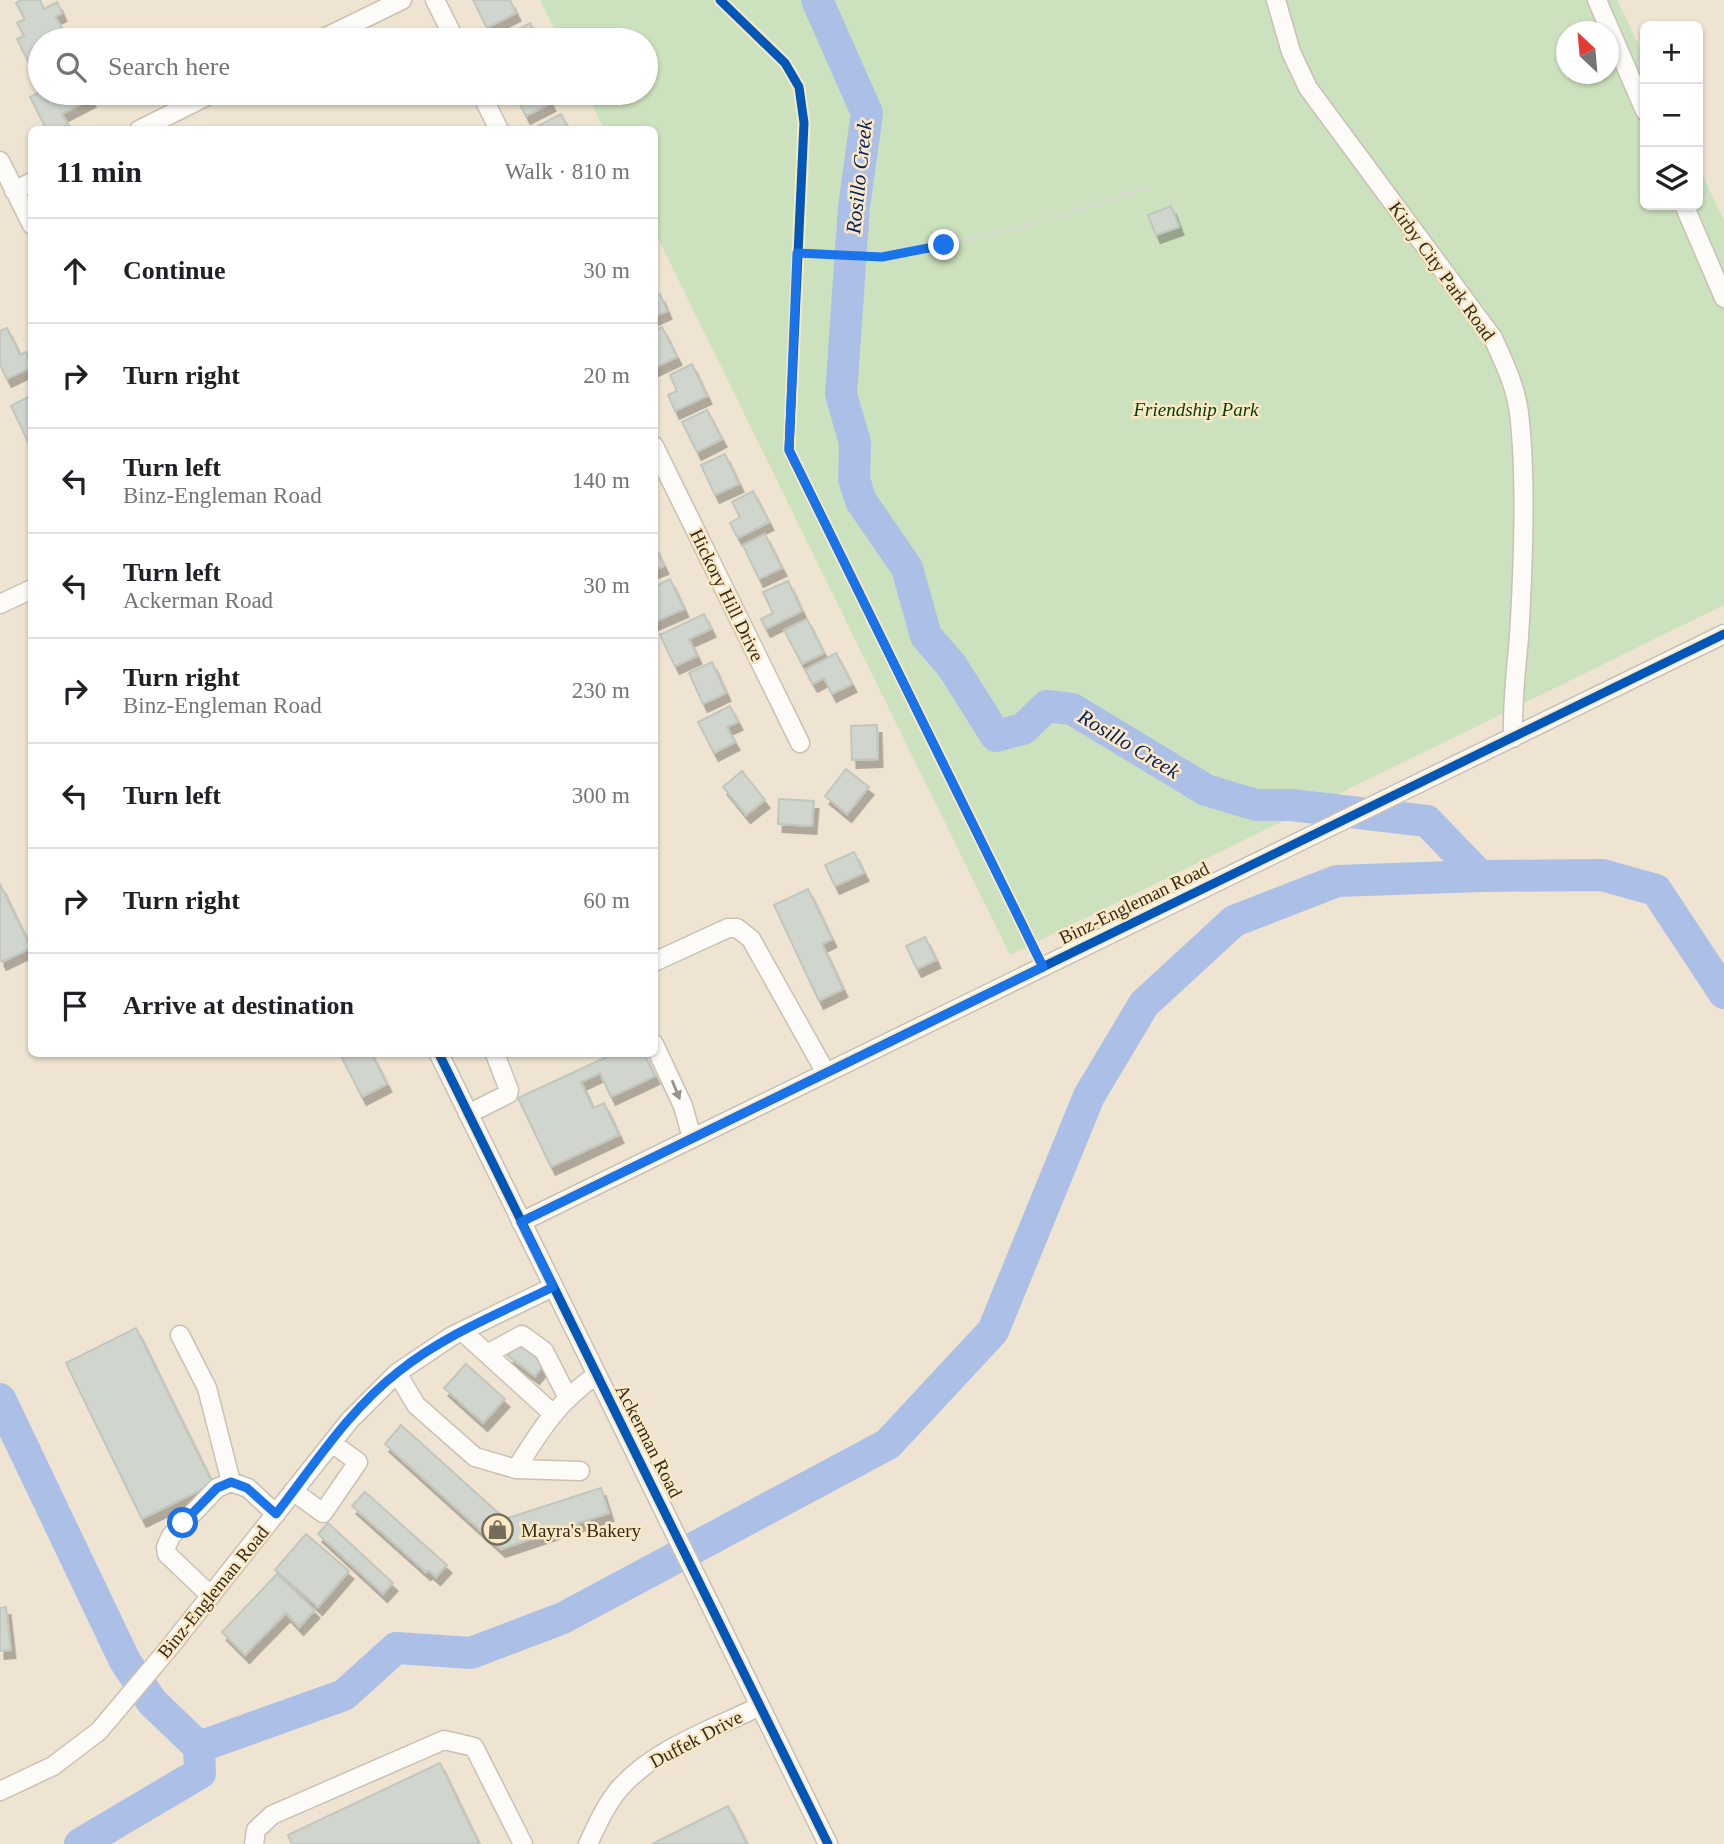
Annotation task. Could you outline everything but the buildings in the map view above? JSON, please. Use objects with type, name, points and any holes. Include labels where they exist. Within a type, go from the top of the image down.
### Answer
[{"type":"street","points":[[345,28],[402,0]]},
{"type":"street","points":[[435,0],[449,28]]},
{"type":"street","name":"Kirby City Park Road","points":[[1276,0],[1291,52],[1308,88],[1493,338],[1509,376],[1519,412],[1522,507],[1519,637],[1511,698],[1513,738]]},
{"type":"street","points":[[1597,0],[1640,99]]},
{"type":"street","points":[[146,126],[189,105]]},
{"type":"street","points":[[487,105],[497,126]]},
{"type":"street","points":[[0,161],[28,217]]},
{"type":"street","points":[[14,191],[28,184]]},
{"type":"street","points":[[1686,210],[1724,298]]},
{"type":"street","name":"Hickory Hill Drive","points":[[658,454],[800,743]]},
{"type":"street","points":[[0,604],[28,591]]},
{"type":"street","name":"Binz-Engleman Road","points":[[521,1222],[1724,634]]},
{"type":"street","points":[[658,960],[728,928],[737,928],[751,939],[826,1073]]},
{"type":"street","points":[[658,1053],[683,1106],[692,1138]]},
{"type":"street","name":"Ackerman Road","points":[[446,1057],[468,1114],[828,1844]]},
{"type":"street","points":[[468,1114],[508,1094],[509,1090],[496,1057]]},
{"type":"street","name":"Binz-Engleman Road","points":[[0,1791],[53,1766],[99,1731],[372,1395],[397,1373],[463,1331],[553,1287]]},
{"type":"street","points":[[463,1331],[552,1413]]},
{"type":"street","points":[[180,1335],[206,1388],[231,1482]]},
{"type":"street","points":[[487,1354],[522,1335],[544,1351],[567,1396]]},
{"type":"street","points":[[397,1373],[416,1405],[475,1457],[516,1469],[580,1471]]},
{"type":"street","points":[[516,1469],[552,1413],[567,1396],[596,1375]]},
{"type":"street","points":[[293,1491],[323,1513],[358,1461],[332,1443]]},
{"type":"street","points":[[211,1596],[171,1560],[166,1546],[171,1536],[217,1488],[231,1482],[247,1488],[276,1514]]},
{"type":"street","name":"Duffek Drive","points":[[588,1844],[620,1788],[639,1770],[665,1752],[760,1706]]},
{"type":"street","points":[[254,1844],[256,1829],[272,1815],[443,1740],[474,1747],[523,1844]]},
{"type":"path","points":[[797,253],[882,257],[1007,231],[1154,186]]},
{"type":"path","points":[[796,266],[798,240]]},
{"type":"green space","name":"Friendship Park","points":[[540,0],[1617,0],[1640,48],[1640,210],[1703,210],[1703,176],[1724,220],[1724,605],[1010,955],[658,238],[658,126],[602,126],[592,105],[658,105],[658,28],[554,28]]},
{"type":"waterway","name":"Rosillo Creek","points":[[817,0],[867,113],[854,207],[841,394],[855,443],[854,479],[861,501],[907,568],[926,636],[952,666],[996,736],[1023,729],[1047,706],[1072,709],[1206,790],[1256,805],[1291,805],[1427,821],[1480,876],[1602,875],[1656,890],[1724,993]]},
{"type":"waterway","points":[[0,1399],[125,1661],[152,1702],[199,1747],[344,1695],[396,1648],[471,1653],[563,1618],[888,1444],[993,1331],[1089,1096],[1144,1004],[1234,921],[1337,881],[1480,876]]},
{"type":"waterway","points":[[80,1844],[200,1773],[199,1747]]},
{"type":"cycle path","points":[[720,0],[785,63],[799,87],[804,123],[789,450],[1043,967]]},
{"type":"cycle path","points":[[521,1222],[1724,634]]},
{"type":"cycle path","points":[[440,1057],[828,1844]]},
{"type":"place","name":"Mayra's Bakery","points":[[498,1530]]},
{"type":"route","points":[[183,1523],[217,1488],[231,1482],[240,1483],[276,1514],[350,1420],[372,1395],[397,1373],[452,1336],[553,1287],[521,1222],[1043,967],[789,450],[797,253],[882,257],[944,245]]}]
